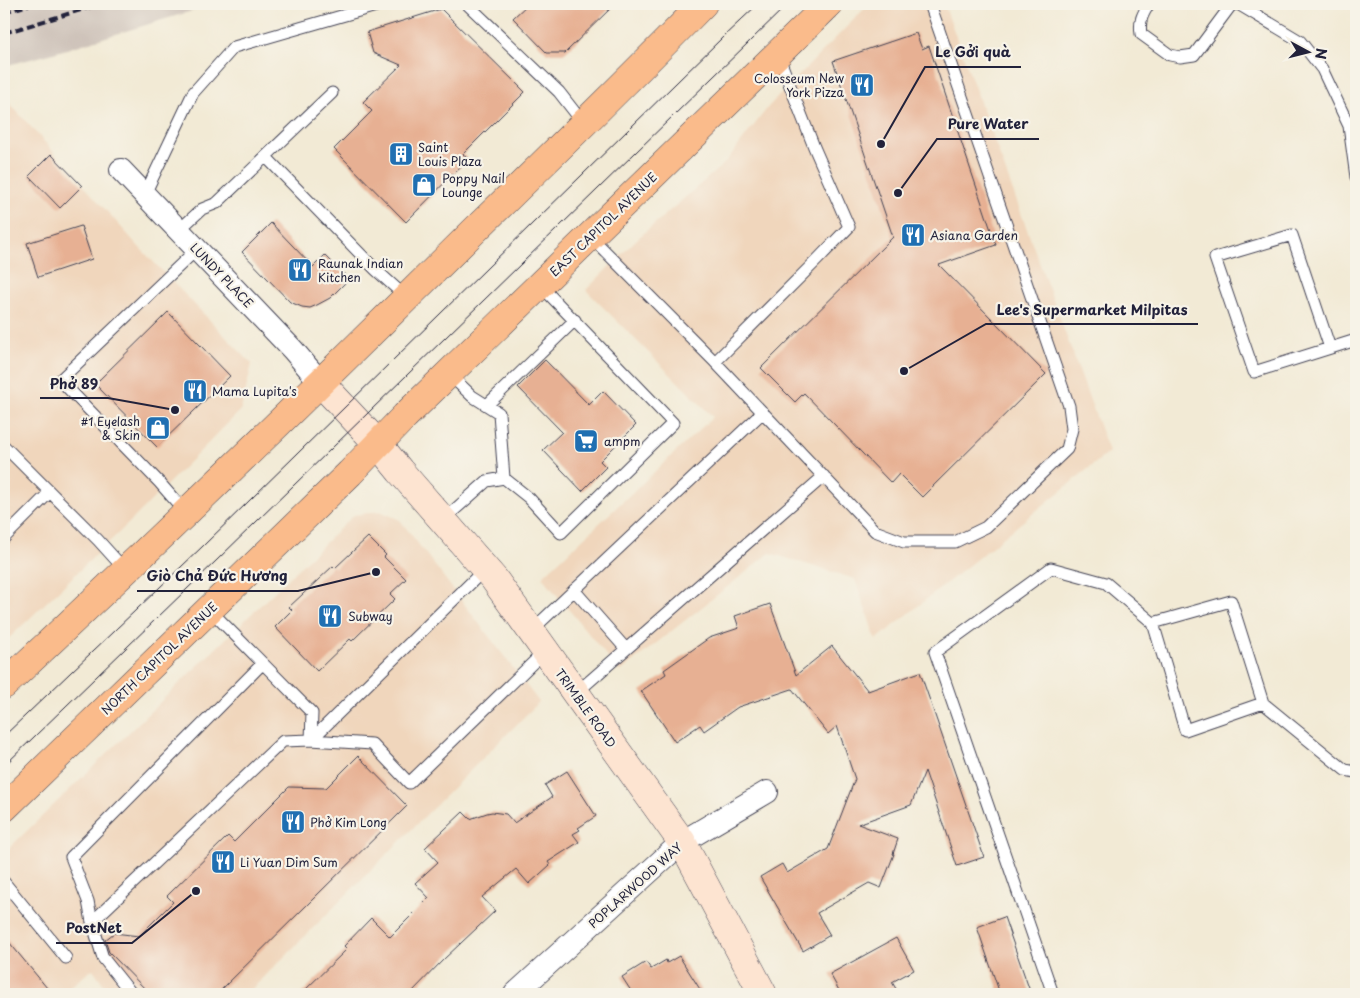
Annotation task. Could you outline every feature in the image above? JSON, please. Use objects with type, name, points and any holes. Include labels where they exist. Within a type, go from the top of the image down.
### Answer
[{"type":"main road","name":"EAST CAPITOL AVENUE","points":[[378,444],[829,4]]},
{"type":"main road","points":[[4,685],[126,571],[321,383],[584,124],[695,6]]},
{"type":"main road","name":"NORTH CAPITOL AVENUE","points":[[4,808],[210,610],[378,444]]},
{"type":"street","name":"LUNDY PLACE","points":[[121,170],[293,350],[321,383]]},
{"type":"street","name":"TRIMBLE ROAD","points":[[321,383],[378,444],[494,579],[682,842],[763,994]]},
{"type":"street","name":"POPLARWOOD WAY","points":[[515,994],[682,842],[766,792]]},
{"type":"lane","points":[[145,194],[193,93],[234,46],[382,4]]},
{"type":"lane","points":[[468,4],[559,92],[584,124]]},
{"type":"lane","points":[[590,236],[716,362],[875,531],[904,542],[955,542],[986,527],[1067,448],[1072,429],[1069,406],[930,4]]},
{"type":"lane","points":[[1149,4],[1142,14],[1139,25],[1140,34],[1170,55],[1180,57],[1194,55],[1232,4]]},
{"type":"lane","points":[[1238,4],[1300,41],[1322,69],[1349,126],[1356,177]]},
{"type":"lane","points":[[716,362],[849,227],[814,147],[778,53]]},
{"type":"lane","points":[[179,230],[202,209],[217,202],[332,93]]},
{"type":"lane","points":[[266,157],[376,270],[407,298]]},
{"type":"lane","points":[[1330,348],[1292,235],[1215,258],[1254,372],[1356,340]]},
{"type":"lane","points":[[186,513],[159,482],[60,380],[197,249]]},
{"type":"lane","points":[[449,374],[472,396],[499,413],[504,478],[529,498],[561,532],[673,423],[540,285]]},
{"type":"lane","points":[[487,405],[575,320]]},
{"type":"lane","points":[[92,922],[283,740],[372,744],[409,783],[538,641],[574,590],[763,412]]},
{"type":"lane","points":[[4,446],[98,540],[126,571]]},
{"type":"lane","points":[[576,693],[824,476]]},
{"type":"lane","points":[[443,520],[487,482],[504,478]]},
{"type":"lane","points":[[4,538],[50,492]]},
{"type":"lane","points":[[1053,994],[935,652],[1051,568],[1106,583],[1153,623],[1185,730],[1263,703]]},
{"type":"lane","points":[[311,740],[485,569]]},
{"type":"lane","points":[[574,590],[626,649]]},
{"type":"lane","points":[[1153,623],[1231,601],[1263,703],[1345,770],[1356,772]]},
{"type":"lane","points":[[210,610],[312,713],[311,740]]},
{"type":"lane","points":[[132,994],[103,958],[92,922],[88,900],[71,857],[262,664]]},
{"type":"lane","points":[[4,882],[66,958]]},
{"type":"shaded area","points":[[4,4],[215,4],[4,66]]},
{"type":"shaded area","points":[[869,4],[944,4],[1109,452],[876,640],[855,579],[770,553],[620,672],[542,577],[713,417],[586,290],[637,239],[725,163],[769,106]]},
{"type":"shaded area","points":[[4,97],[139,247],[252,364],[241,410],[132,520],[4,643]]},
{"type":"shaded area","points":[[380,511],[400,520],[539,702],[247,994],[110,994],[93,969],[61,994],[4,994],[4,853],[354,515]]},
{"type":"building","points":[[528,4],[615,4],[565,53],[547,53],[513,18]]},
{"type":"building","points":[[441,9],[525,92],[463,154],[468,159],[406,222],[334,149],[372,111],[363,102],[401,65],[373,53],[367,32]]},
{"type":"building","points":[[916,33],[922,49],[929,46],[996,245],[939,265],[1046,374],[922,497],[899,474],[891,483],[804,393],[795,402],[761,368],[893,237],[833,61]]},
{"type":"building","points":[[51,154],[82,186],[60,208],[29,176]]},
{"type":"building","name":"Raunak Indian Kitchen","points":[[271,223],[313,267],[325,255],[349,279],[330,298],[310,308],[290,302],[242,252]]},
{"type":"building","points":[[81,226],[92,259],[38,277],[27,243]]},
{"type":"building","points":[[168,312],[230,376],[157,447],[95,384]]},
{"type":"building","name":"ampm","points":[[545,360],[589,405],[603,391],[636,425],[600,461],[606,467],[582,491],[543,450],[562,432],[518,387]]},
{"type":"building","points":[[368,537],[386,555],[384,557],[406,579],[390,594],[395,599],[352,641],[350,639],[317,671],[275,627],[292,610],[289,607],[333,566],[335,568]]},
{"type":"building","points":[[770,604],[796,675],[832,646],[868,691],[920,672],[984,857],[957,866],[925,771],[911,805],[858,824],[898,839],[881,888],[869,883],[817,913],[830,935],[803,951],[760,877],[782,864],[787,873],[828,849],[855,779],[837,726],[828,734],[792,689],[738,707],[704,731],[700,725],[675,742],[641,691],[666,674],[664,670],[709,638],[739,628],[735,616]]},
{"type":"building","points":[[358,756],[407,806],[217,994],[150,994],[109,952],[105,940],[114,933],[139,936],[173,902],[167,896],[228,836],[234,842],[289,787],[326,788]]},
{"type":"building","points":[[567,771],[596,816],[578,828],[580,830],[573,834],[579,842],[548,862],[550,865],[529,884],[516,869],[482,897],[495,911],[410,994],[301,994],[347,949],[344,946],[371,918],[390,937],[429,898],[415,883],[438,862],[425,848],[463,812],[470,819],[492,812],[506,814],[514,823],[552,797],[545,785]]},
{"type":"building","points":[[1004,917],[1031,994],[1000,994],[977,927]]},
{"type":"building","points":[[4,936],[52,994],[4,994]]},
{"type":"building","points":[[896,938],[914,970],[892,982],[899,994],[841,994],[830,974]]},
{"type":"building","points":[[679,956],[703,994],[633,994],[622,977],[646,962],[651,969],[666,960],[667,963]]},
{"type":"tram line","points":[[4,736],[203,546],[758,4]]},
{"type":"tram line","points":[[4,766],[788,4]]},
{"type":"railway","points":[[4,12],[32,4]]},
{"type":"railway","points":[[4,33],[101,4]]},
{"type":"place","name":"Colosseum New York Pizza","points":[[862,85]]},
{"type":"place","name":"Le Gởi quà","points":[[881,144]]},
{"type":"place","name":"Saint Louis Plaza","points":[[401,154]]},
{"type":"place","name":"Poppy Nail Lounge","points":[[424,185]]},
{"type":"place","name":"Pure Water","points":[[898,193]]},
{"type":"place","name":"Asiana Garden","points":[[913,235]]},
{"type":"place","name":"Raunak Indian Kitchen","points":[[300,270]]},
{"type":"place","name":"Lee's Supermarket Milpitas","points":[[904,371]]},
{"type":"place","name":"Mama Lupita's","points":[[195,391]]},
{"type":"place","name":"Phở 89","points":[[175,410]]},
{"type":"place","name":"#1 Eyelash & Skin","points":[[158,428]]},
{"type":"place","name":"ampm","points":[[586,441]]},
{"type":"place","name":"Giò Chả Đức Hương","points":[[376,572]]},
{"type":"place","name":"Subway","points":[[330,616]]},
{"type":"place","name":"Phở Kim Long","points":[[293,822]]},
{"type":"place","name":"Li Yuan Dim Sum","points":[[223,862]]},
{"type":"place","name":"PostNet","points":[[196,891]]}]
